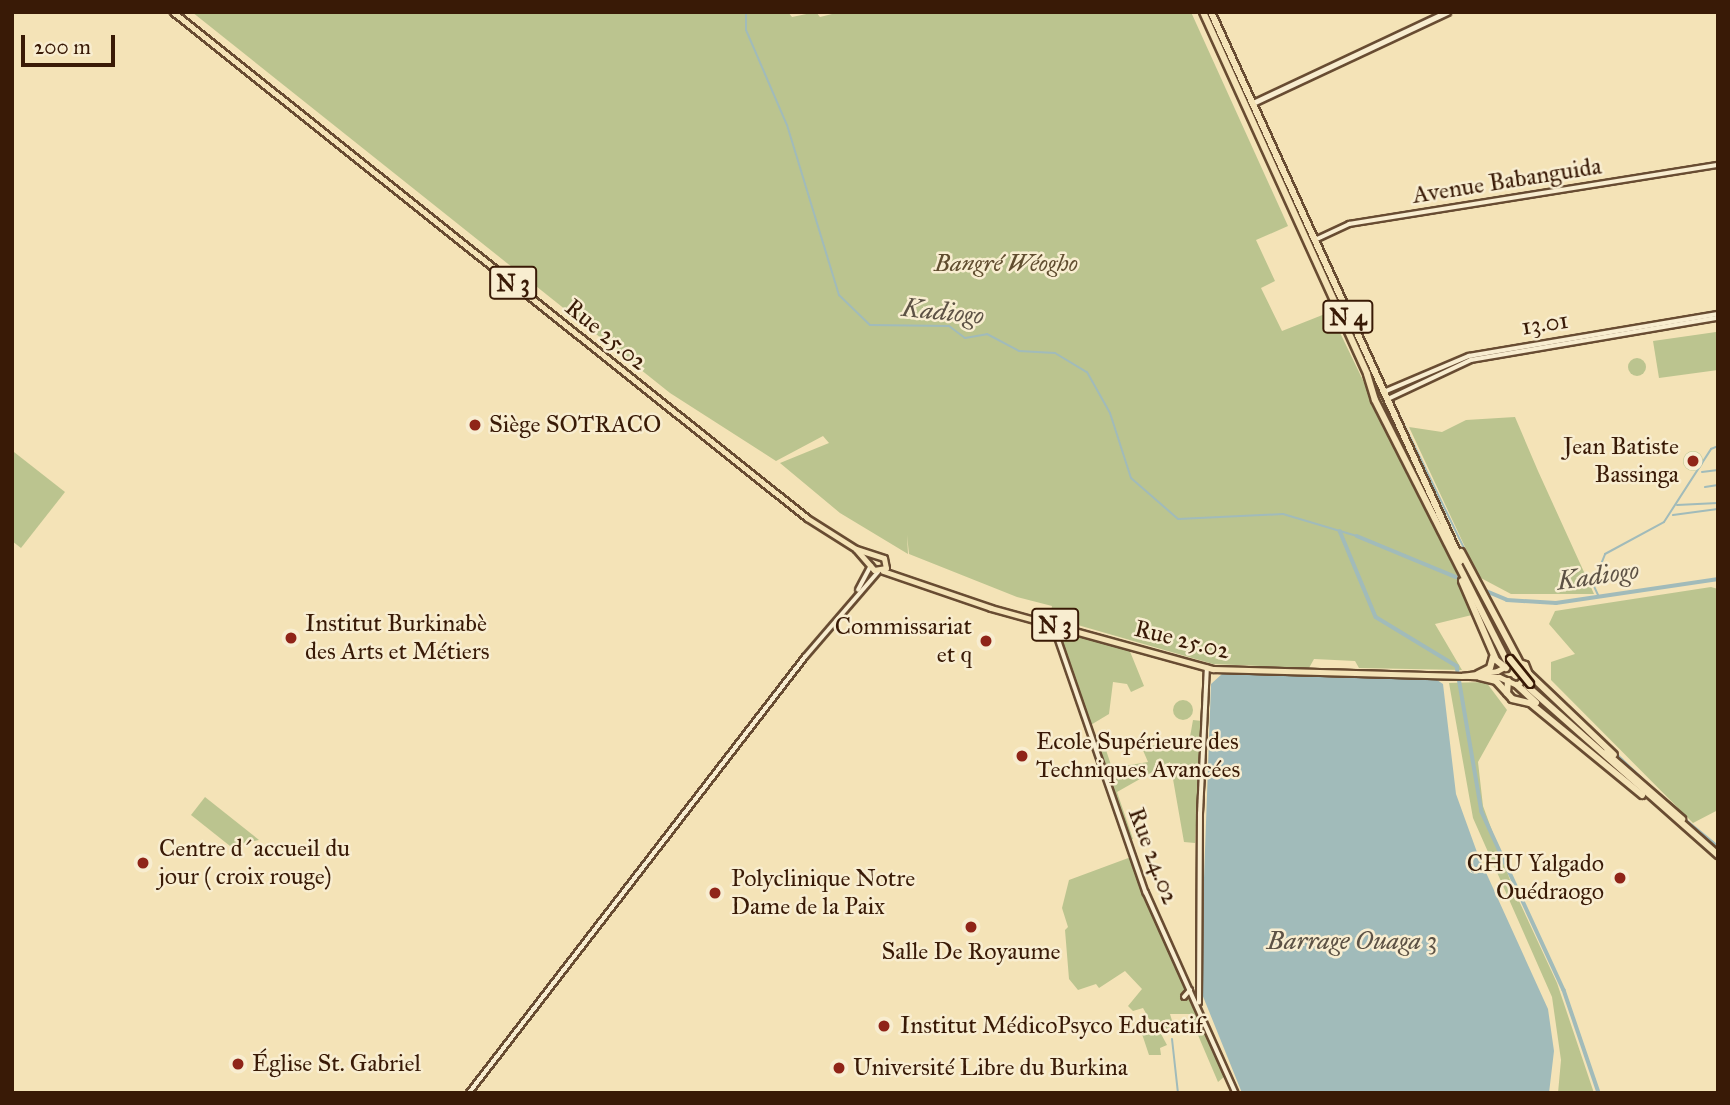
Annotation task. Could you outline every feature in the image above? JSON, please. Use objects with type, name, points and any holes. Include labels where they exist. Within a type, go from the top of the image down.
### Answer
[{"type":"highway","name":"N 4","points":[[1203,12],[1250,104],[1384,392],[1383,402]]},
{"type":"highway","name":"N 4","points":[[1211,12],[1308,246],[1376,395],[1383,402],[1507,663],[1718,853]]},
{"type":"highway","points":[[1376,395],[1384,392]]},
{"type":"highway","points":[[1433,507],[1490,648],[1498,664],[1507,663]]},
{"type":"highway","points":[[1433,507],[1519,661]]},
{"type":"highway","points":[[1490,648],[1492,663],[1479,676],[1496,681],[1507,695],[1530,703],[1659,805]]},
{"type":"highway","points":[[1529,674],[1628,774]]},
{"type":"highway","points":[[1507,695],[1508,681]]},
{"type":"highway","points":[[1517,685],[1628,774]]},
{"type":"highway","name":"N 4","points":[[1628,774],[1659,805],[1718,853]]},
{"type":"main road","name":"Rue 25.02","points":[[173,12],[754,476],[856,549],[871,565]]},
{"type":"main road","points":[[1250,104],[1447,12]]},
{"type":"main road","name":"Rue 25.02","points":[[856,549],[875,556]]},
{"type":"main road","points":[[871,565],[875,556]]},
{"type":"main road","name":"N 3","points":[[875,556],[887,561]]},
{"type":"main road","name":"Rue 25.02","points":[[887,561],[904,575]]},
{"type":"main road","points":[[880,572],[887,561]]},
{"type":"main road","name":"N 3","points":[[871,565],[880,572]]},
{"type":"main road","name":"Rue 25.02","points":[[880,572],[904,575],[964,599],[1207,668],[1479,676],[1508,681]]},
{"type":"main road","points":[[1517,685],[1529,674],[1519,661]]},
{"type":"main road","name":"N 3","points":[[1507,663],[1519,661]]},
{"type":"main road","name":"Rue 25.02","points":[[1479,676],[1507,663]]},
{"type":"main road","points":[[1507,663],[1508,681]]},
{"type":"main road","name":"N 3","points":[[1508,681],[1517,685]]},
{"type":"street","name":"Avenue Babanguida","points":[[1308,246],[1349,224],[1718,165]]},
{"type":"street","name":"13.01","points":[[1384,392],[1469,356],[1718,316]]},
{"type":"street","name":"13.01","points":[[1383,402],[1471,359],[1718,316]]},
{"type":"street","points":[[469,1093],[857,592],[871,565]]},
{"type":"street","points":[[857,592],[880,572]]},
{"type":"street","name":"Rue 24.02","points":[[1054,625],[1132,854],[1236,1093]]},
{"type":"street","points":[[1198,1005],[1207,668]]},
{"type":"street","points":[[1184,997],[1190,990]]},
{"type":"green space","name":"Bangré Wéogho","points":[[192,12],[788,12],[792,17],[816,12],[820,17],[840,12],[1191,12],[1288,226],[1256,240],[1275,281],[1261,288],[1282,331],[1330,312],[1476,614],[1435,624],[1462,670],[1359,668],[1355,661],[1314,659],[1309,668],[1213,664],[1050,617],[1052,606],[1017,597],[909,554],[907,535],[908,554],[840,513],[780,463],[829,443],[823,436],[776,461],[670,393]]},
{"type":"green space","points":[[1716,332],[1718,370],[1659,378],[1653,341]]},
{"type":"green space","points":[[1633,358],[1641,358],[1646,367],[1644,374],[1633,376],[1628,371],[1628,363]]},
{"type":"green space","points":[[1515,417],[1594,594],[1511,594],[1479,577],[1409,427],[1442,432],[1466,420]]},
{"type":"green space","name":"Jean Batiste Bassinga","points":[[1689,451],[1697,451],[1703,461],[1697,471],[1689,471],[1683,465],[1683,457]]},
{"type":"green space","points":[[14,452],[65,492],[21,548],[12,541]]},
{"type":"green space","points":[[1711,587],[1718,589],[1718,810],[1693,823],[1551,680],[1551,662],[1575,654],[1549,624],[1555,611]]},
{"type":"green space","points":[[1061,629],[1129,649],[1144,686],[1131,692],[1127,684],[1113,682],[1109,714],[1089,726],[1059,636]]},
{"type":"green space","points":[[1486,682],[1507,710],[1478,762],[1483,806],[1513,888],[1557,983],[1594,1093],[1558,1093],[1561,1060],[1552,997],[1473,818],[1449,683]]},
{"type":"green space","points":[[1183,700],[1190,703],[1193,710],[1190,717],[1183,720],[1176,717],[1173,710],[1176,703]]},
{"type":"green space","points":[[1193,720],[1202,721],[1195,843],[1184,842],[1170,762],[1117,792],[1133,839],[1128,841],[1098,752],[1106,750],[1112,768],[1148,762],[1142,748],[1190,737]]},
{"type":"green space","points":[[205,797],[259,840],[230,846],[191,815]]},
{"type":"green space","points":[[1131,857],[1225,1076],[1218,1082],[1189,1014],[1170,1014],[1174,1027],[1160,1032],[1167,1045],[1160,1048],[1161,1055],[1149,1055],[1142,1034],[1153,1026],[1143,1008],[1133,1011],[1128,1006],[1142,989],[1125,971],[1099,988],[1096,984],[1078,990],[1069,979],[1065,930],[1068,927],[1062,908],[1069,880]]},
{"type":"water","name":"Barrage Ouaga 3","points":[[1222,674],[1437,680],[1443,684],[1456,794],[1478,855],[1548,1009],[1554,1051],[1549,1093],[1242,1093],[1200,989],[1211,684]]},
{"type":"waterway","name":"Kadiogo","points":[[746,12],[746,30],[787,125],[839,295],[870,325],[949,326],[965,338],[987,334],[1019,351],[1055,353],[1087,372],[1110,413],[1131,478],[1178,519],[1283,514],[1357,536]]},
{"type":"waterway","points":[[1215,12],[1220,22]]},
{"type":"waterway","points":[[1394,404],[1477,575]]},
{"type":"waterway","points":[[1599,597],[1593,584],[1605,554],[1664,522],[1711,449],[1718,446]]},
{"type":"waterway","points":[[1702,472],[1718,470]]},
{"type":"waterway","points":[[1705,487],[1718,485]]},
{"type":"waterway","points":[[1677,505],[1718,503]]},
{"type":"waterway","points":[[1673,515],[1718,509]]},
{"type":"waterway","points":[[1340,531],[1376,617],[1457,666],[1482,812],[1564,990],[1599,1093]]},
{"type":"waterway","name":"Kadiogo","points":[[1357,536],[1456,577]]},
{"type":"waterway","name":"Kadiogo","points":[[1484,590],[1507,600],[1556,603],[1718,579]]},
{"type":"waterway","points":[[1541,679],[1547,687]]},
{"type":"waterway","points":[[1606,744],[1645,781]]},
{"type":"waterway","points":[[1685,819],[1718,846]]},
{"type":"waterway","points":[[1172,1039],[1178,1093]]},
{"type":"place","name":"Siège SOTRACO","points":[[475,425]]},
{"type":"place","name":"Jean Batiste Bassinga","points":[[1693,461]]},
{"type":"place","name":"Institut Burkinabè des Arts et Métiers","points":[[291,638]]},
{"type":"place","name":"Commissariat et q","points":[[986,641]]},
{"type":"place","name":"Ecole Supérieure des Techniques Avancées","points":[[1022,756]]},
{"type":"place","name":"Centre d´accueil du jour ( croix rouge)","points":[[143,863]]},
{"type":"place","name":"CHU Yalgado Ouédraogo","points":[[1620,878]]},
{"type":"place","name":"Polyclinique Notre Dame de la Paix","points":[[715,893]]},
{"type":"place","name":"Salle De Royaume","points":[[971,927]]},
{"type":"place","name":"Institut MédicoPsyco Educatif","points":[[884,1026]]},
{"type":"place","name":"Église St. Gabriel","points":[[238,1064]]},
{"type":"place","name":"Université Libre du Burkina","points":[[839,1068]]}]
